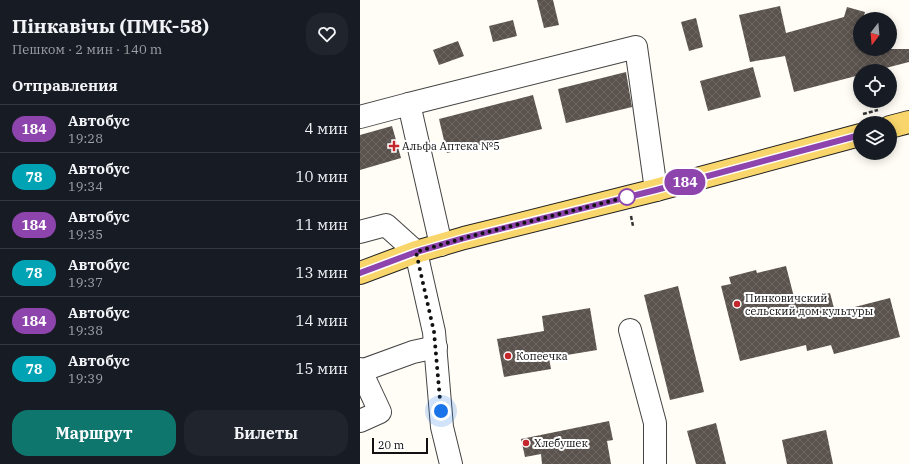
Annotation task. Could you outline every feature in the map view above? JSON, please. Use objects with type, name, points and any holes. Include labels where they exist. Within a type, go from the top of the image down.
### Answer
[{"type":"main road","points":[[897,125],[909,122]]},
{"type":"main road","points":[[360,273],[416,252],[853,137]]},
{"type":"street","points":[[360,117],[636,47],[656,190]]},
{"type":"street","points":[[409,104],[442,245]]},
{"type":"street","points":[[360,232],[386,224],[416,252],[434,332],[442,427],[451,464]]},
{"type":"street","points":[[630,330],[655,423],[655,464]]},
{"type":"street","points":[[360,421],[380,412],[360,370],[413,352],[436,347]]},
{"type":"building","points":[[537,0],[553,0],[559,25],[544,28]]},
{"type":"building","points":[[780,6],[786,33],[844,17],[847,7],[865,12],[853,12],[853,56],[897,56],[897,49],[909,49],[909,62],[897,65],[853,64],[853,77],[794,92],[785,56],[750,62],[739,15]]},
{"type":"building","points":[[696,18],[703,47],[689,51],[681,22]]},
{"type":"building","points":[[513,20],[517,36],[493,42],[489,26]]},
{"type":"building","points":[[458,41],[464,56],[439,65],[433,50]]},
{"type":"building","points":[[753,67],[761,97],[708,111],[700,81]]},
{"type":"building","points":[[626,72],[632,107],[566,123],[558,89]]},
{"type":"building","points":[[533,95],[542,129],[447,153],[439,119]]},
{"type":"building","points":[[392,126],[401,158],[360,170],[360,135]]},
{"type":"building","points":[[786,266],[795,301],[830,293],[835,312],[890,298],[900,337],[834,354],[831,345],[807,351],[806,345],[740,361],[721,286],[731,284],[729,277],[756,270],[757,273]]},
{"type":"building","points":[[678,286],[704,392],[670,400],[644,295]]},
{"type":"building","points":[[590,308],[597,350],[549,358],[551,369],[504,377],[497,339],[544,331],[542,316]]},
{"type":"building","points":[[609,421],[613,440],[607,441],[611,464],[542,464],[541,454],[525,457],[521,439]]},
{"type":"building","points":[[716,423],[726,464],[696,464],[687,431]]},
{"type":"building","points":[[826,430],[833,464],[787,464],[782,440]]},
{"type":"bus line","name":"184","points":[[360,273],[416,252],[464,238],[656,190],[853,137]]},
{"type":"place","name":"Альфа Аптека №5","points":[[394,146]]},
{"type":"place","name":"Пинковичский сельский дом культуры","points":[[737,304]]},
{"type":"place","name":"Копеечка","points":[[508,356]]},
{"type":"place","name":"Хлебушек","points":[[526,443]]},
{"type":"route","points":[[441,411],[434,332],[416,252],[464,238],[627,197]]}]
